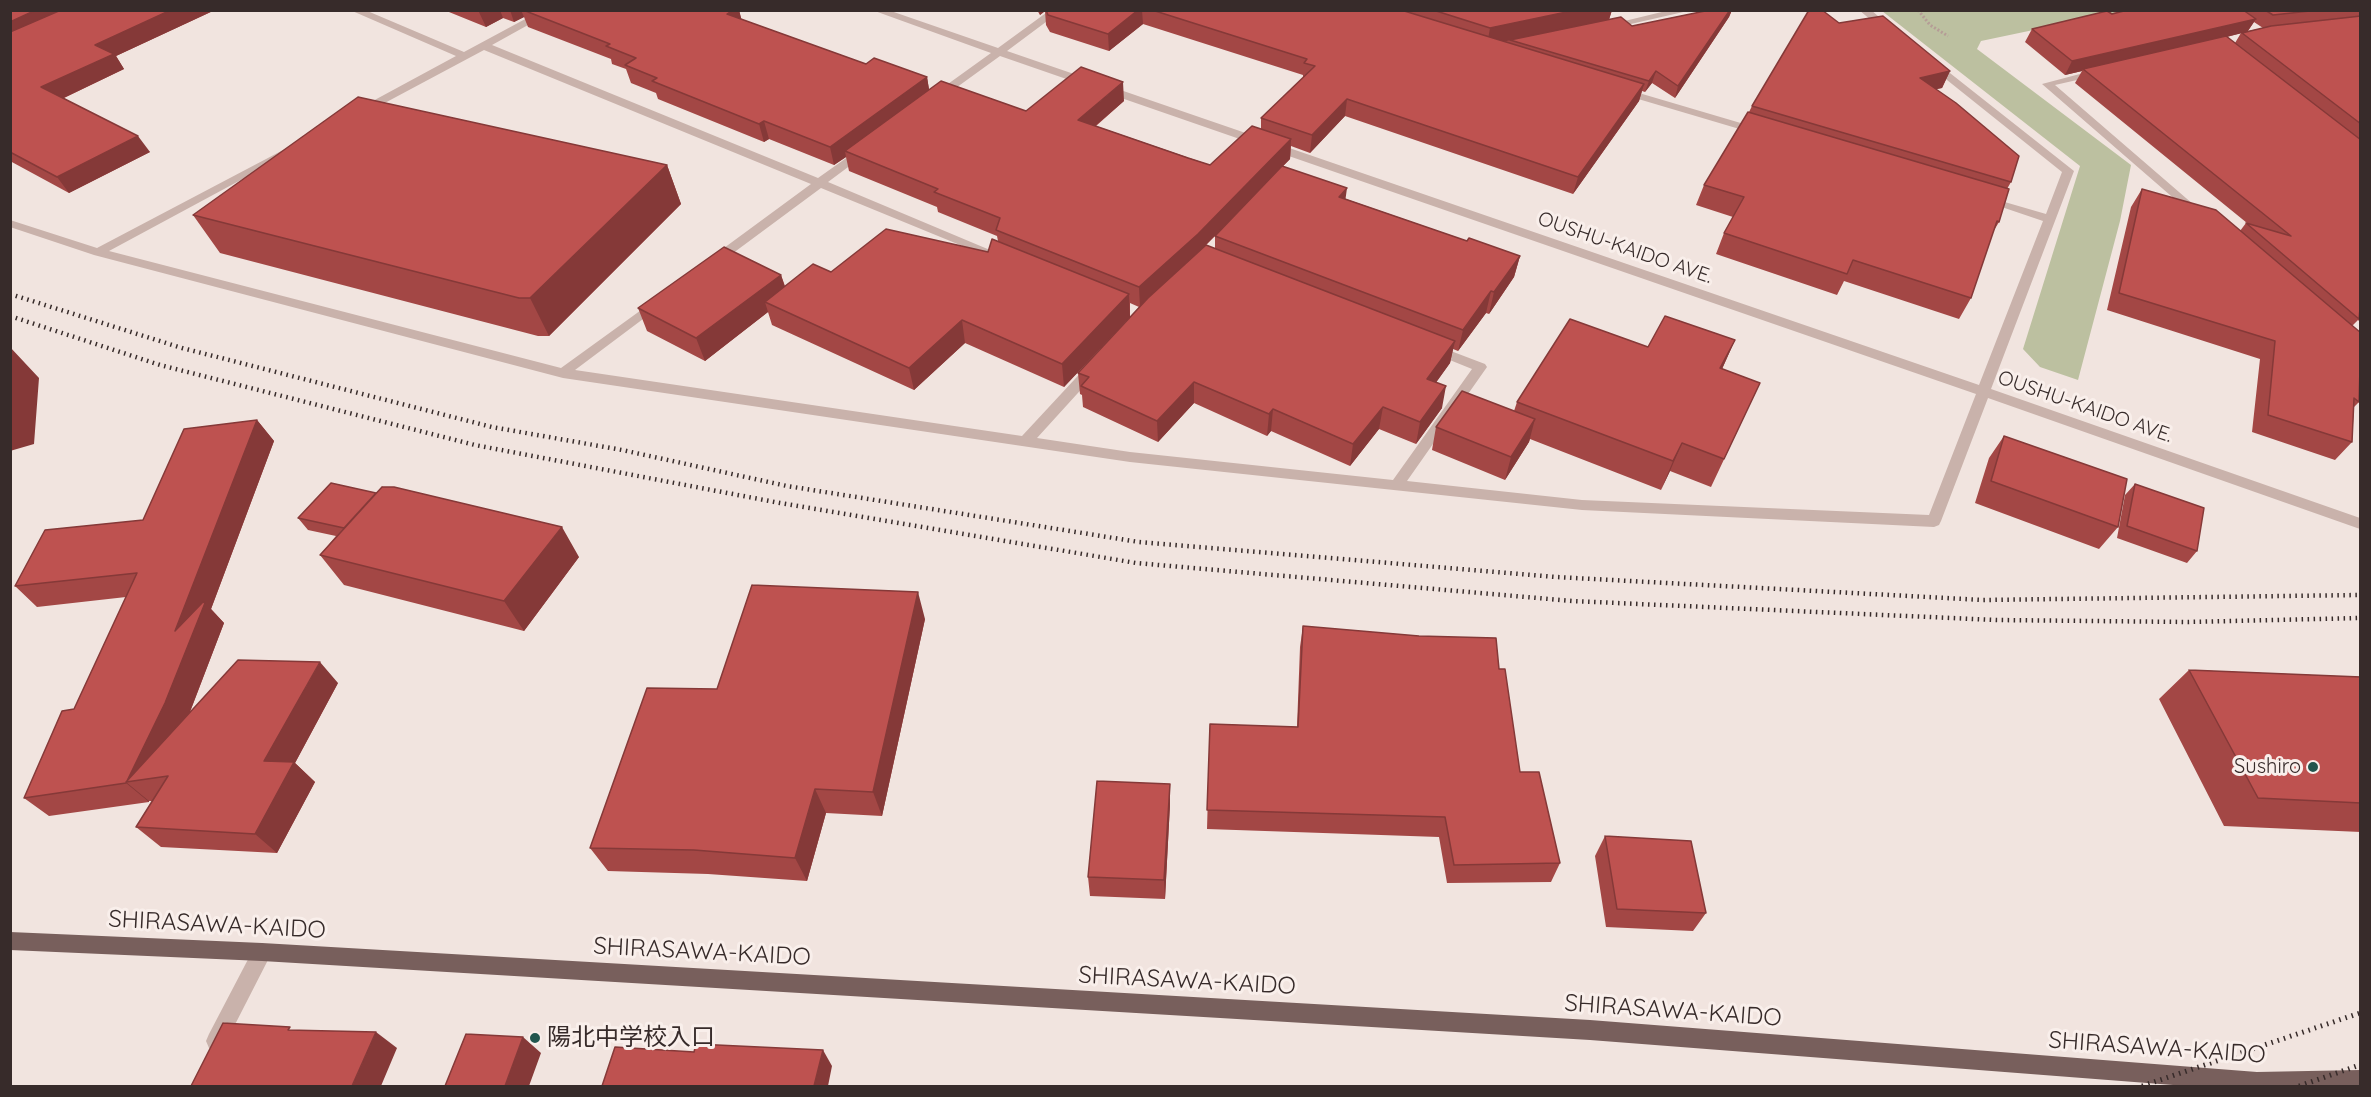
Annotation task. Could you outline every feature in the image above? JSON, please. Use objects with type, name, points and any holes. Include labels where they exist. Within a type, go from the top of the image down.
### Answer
[{"type":"main road","name":"SHIRASAWA-KAIDO","points":[[10,941],[262,952],[1590,1030],[2257,1082],[2361,1080]]},
{"type":"street","points":[[355,10],[465,56]]},
{"type":"street","points":[[349,118],[550,10]]},
{"type":"street","name":"OUSHU-KAIDO AVE.","points":[[877,10],[1298,161],[1985,392],[2361,524]]},
{"type":"street","points":[[923,107],[1057,10]]},
{"type":"street","points":[[1597,28],[1687,10]]},
{"type":"street","points":[[1864,10],[1901,40]]},
{"type":"street","points":[[484,46],[1013,262]]},
{"type":"street","points":[[10,224],[98,252],[563,373],[1130,457],[1582,505],[1934,521],[2068,171],[1920,54]]},
{"type":"street","points":[[2105,71],[2048,84],[2208,223]]},
{"type":"street","points":[[1610,87],[1767,135]]},
{"type":"street","points":[[706,267],[876,142]]},
{"type":"street","points":[[98,252],[297,146]]},
{"type":"street","points":[[1971,195],[2050,219]]},
{"type":"street","points":[[563,373],[668,296]]},
{"type":"street","points":[[1397,484],[1480,367],[1425,345]]},
{"type":"street","points":[[1027,440],[1104,357]]},
{"type":"street","points":[[208,1055],[262,952]]},
{"type":"path","points":[[1918,10],[1930,25],[1952,38]]},
{"type":"green space","points":[[1882,11],[2124,11],[1981,41],[1977,49],[2131,165],[2120,221],[2078,380],[2040,367],[2023,349],[2080,166]]},
{"type":"building","points":[[10,10],[36,10],[10,22]]},
{"type":"building","points":[[61,10],[171,10],[95,45],[114,54],[41,87],[138,136],[57,177],[10,152],[10,32]]},
{"type":"building","points":[[523,10],[733,10],[727,14],[866,64],[874,58],[927,77],[830,147],[764,121],[759,124],[652,81],[657,78],[625,65],[636,58],[606,46],[610,44]]},
{"type":"building","points":[[1046,10],[1138,10],[1108,34],[1048,15]]},
{"type":"building","points":[[1152,10],[1401,10],[1644,84],[1578,177],[1347,99],[1312,135],[1261,118],[1315,66],[1304,63],[1307,59]]},
{"type":"building","points":[[1433,10],[1576,10],[1490,28]]},
{"type":"building","points":[[1710,10],[1730,10],[1678,86],[1656,71],[1649,81],[1510,40],[1621,17],[1632,26]]},
{"type":"building","points":[[1809,10],[1822,10],[1839,23],[1883,16],[1950,71],[1920,78],[1956,103],[2019,156],[2011,182],[1752,106]]},
{"type":"building","points":[[2128,10],[2243,10],[2256,19],[2072,61],[2032,29],[2107,11],[2112,14]]},
{"type":"building","points":[[2265,10],[2319,10],[2273,15]]},
{"type":"building","points":[[2361,16],[2361,124],[2242,33],[2271,26]]},
{"type":"building","points":[[2226,36],[2361,140],[2359,319],[2246,223],[2291,236],[2083,69]]},
{"type":"building","points":[[1081,67],[1123,82],[1078,120],[1188,158],[1210,165],[1252,126],[1291,139],[1198,234],[1139,287],[996,230],[1000,218],[934,192],[938,189],[845,151],[941,81],[1026,111]]},
{"type":"building","points":[[358,97],[667,165],[530,298],[519,298],[193,215]]},
{"type":"building","points":[[1748,112],[2009,189],[1971,298],[1853,260],[1847,274],[1724,233],[1744,197],[1704,185]]},
{"type":"building","points":[[1282,166],[1347,188],[1339,197],[1467,241],[1469,238],[1520,256],[1463,330],[1215,236]]},
{"type":"building","points":[[2142,189],[2216,210],[2361,333],[2359,402],[2354,398],[2352,442],[2268,415],[2275,341],[2119,293]]},
{"type":"building","points":[[886,229],[988,252],[992,239],[1129,294],[1062,364],[962,320],[909,368],[765,302],[813,264],[831,272]]},
{"type":"building","points":[[1206,245],[1455,341],[1427,379],[1446,386],[1420,422],[1383,407],[1353,444],[1273,409],[1269,414],[1194,382],[1157,421],[1081,386],[1089,377],[1078,373],[1148,298]]},
{"type":"building","points":[[724,247],[781,275],[696,338],[638,308]]},
{"type":"building","points":[[1665,316],[1735,340],[1720,368],[1760,383],[1724,459],[1682,443],[1673,461],[1517,402],[1570,319],[1648,347]]},
{"type":"building","points":[[1462,391],[1535,419],[1511,457],[1436,427]]},
{"type":"building","points":[[257,420],[175,631],[203,602],[205,603],[165,703],[126,783],[24,798],[62,711],[74,709],[137,573],[15,586],[45,530],[143,520],[184,429]]},
{"type":"building","points":[[2004,436],[2127,479],[2118,527],[1991,481]]},
{"type":"building","points":[[331,483],[376,493],[344,528],[298,518]]},
{"type":"building","points":[[2135,484],[2204,508],[2197,551],[2127,526]]},
{"type":"building","points":[[382,487],[394,487],[562,527],[504,601],[320,555]]},
{"type":"building","points":[[752,585],[918,592],[873,792],[815,789],[795,858],[694,850],[590,848],[647,688],[717,689]]},
{"type":"building","points":[[1303,626],[1419,636],[1496,638],[1499,669],[1505,669],[1520,772],[1539,772],[1560,863],[1454,865],[1445,817],[1207,810],[1210,724],[1298,727]]},
{"type":"building","points":[[238,660],[320,662],[264,761],[294,762],[255,834],[136,827],[168,776],[126,782]]},
{"type":"building","points":[[2189,670],[2361,677],[2361,803],[2258,798]]},
{"type":"building","points":[[1097,781],[1170,784],[1164,880],[1088,877]]},
{"type":"building","points":[[1605,836],[1691,841],[1706,913],[1617,909]]},
{"type":"building","points":[[223,1023],[290,1027],[288,1030],[376,1032],[352,1086],[191,1086]]},
{"type":"building","points":[[466,1034],[523,1037],[505,1086],[445,1086]]},
{"type":"building","points":[[696,1044],[823,1050],[814,1086],[602,1086],[615,1047],[694,1052]]},
{"type":"railway","points":[[10,294],[182,348],[492,427],[622,450],[787,486],[1139,542],[1556,577],[1983,600],[2360,595]]},
{"type":"railway","points":[[10,316],[160,365],[475,445],[780,503],[1136,563],[1572,601],[1996,620],[2188,622],[2360,618]]},
{"type":"railway","points":[[2142,1086],[2360,1013]]},
{"type":"railway","points":[[2299,1086],[2360,1065]]},
{"type":"place","name":"Sushiro","points":[[2313,767]]},
{"type":"place","name":"陽北中学校入口","points":[[535,1038]]}]
